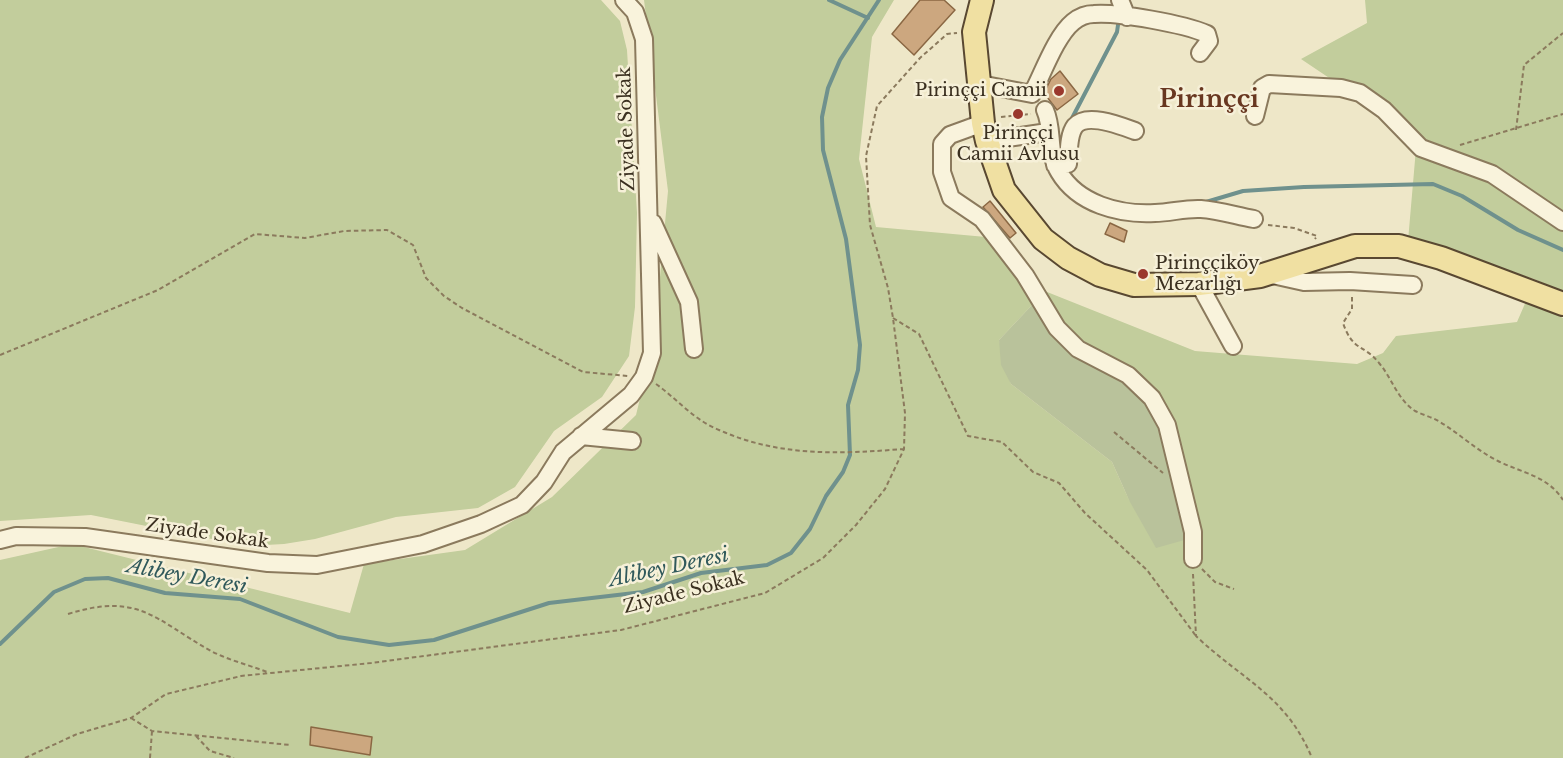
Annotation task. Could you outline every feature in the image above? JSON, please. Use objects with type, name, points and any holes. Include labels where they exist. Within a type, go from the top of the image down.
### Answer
[{"type":"main road","points":[[982,0],[974,32],[984,128],[1004,190],[1043,239],[1068,258],[1100,275],[1134,285],[1199,284],[1267,274],[1355,246],[1398,246],[1441,258],[1563,304]]},
{"type":"street","name":"Ziyade Sokak","points":[[0,540],[16,536],[85,537],[268,563],[318,565],[423,544],[481,524],[522,505],[544,482],[563,452],[631,395],[644,377],[652,353],[644,39],[635,12],[624,0]]},
{"type":"street","points":[[1120,0],[1127,17]]},
{"type":"street","points":[[1200,53],[1209,41],[1207,34],[1196,30],[1095,13],[1081,16],[1062,35],[1038,105],[1048,132],[1055,165],[1080,197],[1094,203],[1122,210],[1154,214],[1201,209],[1254,219]]},
{"type":"street","points":[[980,84],[1038,105]]},
{"type":"street","points":[[1255,116],[1262,88],[1269,84],[1341,88],[1360,93],[1384,110],[1421,148],[1492,174],[1563,222]]},
{"type":"street","points":[[1055,165],[1068,164],[1071,134],[1076,125],[1083,121],[1108,121],[1135,131]]},
{"type":"street","points":[[1048,132],[984,128],[950,135],[942,144],[942,172],[951,198],[982,219],[1025,275],[1057,328],[1078,349],[1128,375],[1152,398],[1167,425],[1193,532],[1193,559]]},
{"type":"street","points":[[650,218],[689,302],[694,349]]},
{"type":"street","points":[[1267,274],[1304,282],[1350,280],[1413,285]]},
{"type":"street","points":[[1199,284],[1233,346]]},
{"type":"street","points":[[581,436],[632,441]]},
{"type":"path","name":"Ziyade Sokak","points":[[25,758],[77,734],[131,718],[166,694],[242,676],[370,663],[621,630],[765,593],[823,558],[856,525],[885,489],[904,449],[905,412],[893,318],[888,288],[870,225],[866,156],[877,106],[920,58],[947,34],[974,32]]},
{"type":"path","points":[[1516,130],[1524,64],[1563,33]]},
{"type":"path","points":[[984,128],[1038,105]]},
{"type":"path","points":[[1432,153],[1516,130],[1563,114]]},
{"type":"path","points":[[1254,219],[1274,227],[1294,228],[1317,236],[1304,261]]},
{"type":"path","points":[[0,355],[158,290],[255,234],[305,238],[344,231],[387,230],[413,245],[426,278],[444,296],[462,308],[583,372],[644,377],[696,417],[718,430],[788,452],[860,452],[904,449]]},
{"type":"path","points":[[1350,280],[1352,309],[1343,323],[1350,341],[1377,360],[1399,395],[1414,410],[1440,422],[1497,461],[1541,478],[1556,488],[1563,500]]},
{"type":"path","points":[[893,318],[919,334],[968,436],[1002,442],[1033,472],[1059,483],[1085,513],[1147,570],[1196,636],[1223,662],[1260,685],[1285,710],[1303,737],[1312,758]]},
{"type":"path","points":[[1193,559],[1196,636]]},
{"type":"path","points":[[68,614],[97,605],[129,607],[157,616],[213,652],[270,673]]},
{"type":"path","points":[[131,718],[152,731],[290,745]]},
{"type":"path","points":[[150,758],[152,731]]},
{"type":"path","points":[[196,735],[210,751],[234,758]]},
{"type":"green space","points":[[0,0],[601,0],[620,21],[627,50],[637,213],[635,307],[629,356],[602,397],[554,431],[515,487],[478,508],[396,517],[315,539],[247,546],[91,515],[0,521]]},
{"type":"green space","points":[[644,0],[894,0],[872,37],[859,159],[876,227],[986,237],[1017,280],[1195,351],[1357,364],[1383,353],[1396,336],[1517,322],[1527,299],[1563,318],[1563,758],[0,758],[0,560],[72,544],[350,613],[364,564],[465,550],[552,497],[636,415],[654,341],[668,191]],"holes":[[[1032,305],[1066,347],[1130,502],[1112,462],[1011,384],[999,340]]]},
{"type":"green space","points":[[1365,0],[1563,0],[1563,292],[1534,279],[1408,241],[1417,137],[1301,59],[1367,23]]},
{"type":"green space","points":[[1032,305],[1066,347],[1125,378],[1148,398],[1163,426],[1188,539],[1156,548],[1130,502],[1112,462],[1011,384],[1001,365],[999,340]]},
{"type":"building","points":[[920,0],[944,0],[955,10],[914,55],[892,34]]},
{"type":"building","name":"Pirinççi Camii","points":[[1060,71],[1078,94],[1057,110],[1044,93],[1051,79]]},
{"type":"building","points":[[990,201],[1016,233],[1010,238],[983,207]]},
{"type":"building","points":[[1110,223],[1127,231],[1124,242],[1105,234]]},
{"type":"building","points":[[311,727],[372,737],[370,755],[310,745]]},
{"type":"waterway","points":[[829,0],[868,18]]},
{"type":"waterway","name":"Alibey Deresi","points":[[0,644],[54,592],[85,579],[108,578],[165,593],[240,599],[338,637],[389,645],[434,640],[549,603],[643,592],[701,573],[767,565],[791,553],[810,529],[826,496],[843,472],[850,455],[848,405],[858,370],[860,345],[846,239],[823,150],[822,117],[828,88],[840,60],[879,0]]},
{"type":"waterway","points":[[1070,122],[1117,32],[1119,18]]},
{"type":"waterway","points":[[1206,202],[1243,191],[1433,184],[1462,196],[1518,230],[1563,250]]},
{"type":"place","name":"Pirinççi Camii","points":[[1059,91]]},
{"type":"place","name":"Pirinççi Camii Avlusu","points":[[1018,114]]},
{"type":"place","name":"Pirinççiköy Mezarlığı","points":[[1143,274]]},
{"type":"district","name":"Pirinççi","points":[[1209,100]]}]
